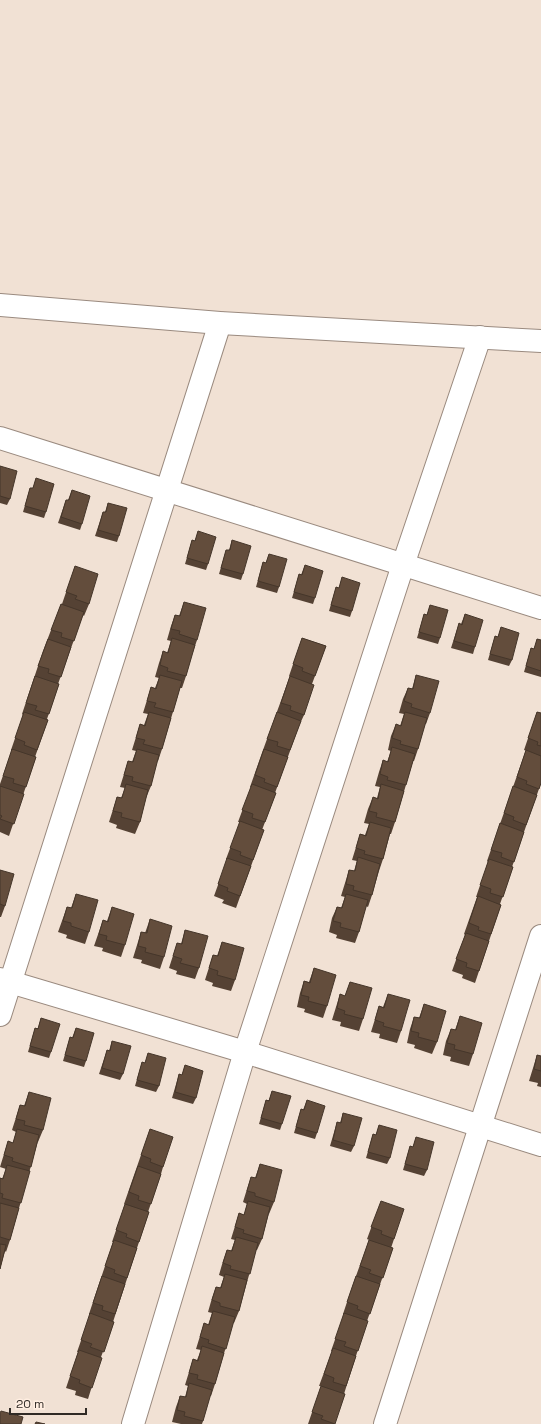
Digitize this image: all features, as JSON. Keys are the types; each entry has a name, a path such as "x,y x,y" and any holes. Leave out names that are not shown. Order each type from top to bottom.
{"street":[{"path":"0,305 220,323 541,341"},
{"path":"0,1014 5,981 168,491 220,323"},
{"path":"133,1424 245,1052 403,565 480,337"},
{"path":"0,438 541,608"},
{"path":"384,1424 541,936"},
{"path":"5,981 245,1052 541,1145"}],"building":[{"path":"0,466 17,471 10,499 0,496"},
{"path":"36,478 54,484 46,512 25,506 30,488 33,488"},
{"path":"72,490 90,496 82,524 61,517 66,500 69,500"},
{"path":"108,503 127,508 119,536 98,530 103,512 106,512"},
{"path":"198,531 216,537 208,564 187,558 192,540 195,541"},
{"path":"232,540 251,546 243,574 221,568 226,550 230,550"},
{"path":"269,554 287,559 279,587 258,581 263,562 266,563"},
{"path":"305,565 323,571 315,598 294,592 299,574 302,575"},
{"path":"75,566 98,574 89,604 75,599 77,596 66,592"},
{"path":"342,577 360,583 352,611 331,605 336,587 339,588"},
{"path":"184,602 206,608 197,640 179,634 180,631 171,629 175,615 180,616"},
{"path":"61,604 84,612 74,641 61,637 62,633 51,630"},
{"path":"430,605 448,610 440,638 419,632 424,614 427,615"},
{"path":"465,614 483,620 475,647 454,641 459,623 462,625"},
{"path":"501,627 519,633 512,660 490,654 495,636 498,637"},
{"path":"172,638 195,645 186,676 167,671 168,668 160,665 163,651 168,653"},
{"path":"302,638 326,646 315,676 302,671 303,668 293,664"},
{"path":"48,639 71,647 61,677 48,673 49,669 38,666"},
{"path":"537,639 541,640 541,671 526,666 531,648 534,649"},
{"path":"160,675 182,681 173,712 154,707 156,703 147,701 151,687 156,689"},
{"path":"416,675 439,681 430,713 411,707 412,704 404,701 408,688 413,689"},
{"path":"35,676 59,684 49,714 35,710 37,706 26,703"},
{"path":"290,676 314,685 304,715 290,710 291,706 281,703"},
{"path":"24,712 48,720 37,750 24,745 25,742 15,738"},
{"path":"149,712 171,718 162,749 143,744 145,740 136,738 140,724 145,726"},
{"path":"277,712 301,721 290,750 277,746 278,742 267,739"},
{"path":"405,712 427,718 418,749 400,744 401,741 392,738 396,724 401,726"},
{"path":"537,712 541,713 541,746 537,745 538,742 528,738"},
{"path":"392,747 415,754 406,785 387,780 388,777 380,774 383,760 388,762"},
{"path":"12,749 36,757 26,787 13,783 14,779 3,776"},
{"path":"137,749 159,755 151,786 132,781 133,777 124,775 128,761 133,762"},
{"path":"264,749 288,757 277,787 264,782 265,779 255,775"},
{"path":"526,750 541,756 541,783 539,789 526,784 527,781 517,777"},
{"path":"126,784 148,790 140,822 121,817 122,813 113,811 117,797 122,798"},
{"path":"252,784 276,793 265,822 252,818 253,814 242,810"},
{"path":"381,784 404,791 395,822 376,817 377,813 369,811 373,797 378,799"},
{"path":"0,786 24,794 14,824 0,819 2,816 0,815"},
{"path":"513,786 537,795 526,825 513,820 514,817 504,813"},
{"path":"240,821 264,830 253,860 240,855 241,852 230,848"},
{"path":"370,822 391,828 383,859 364,854 365,851 356,848 360,834 366,836"},
{"path":"500,823 524,832 514,862 501,857 502,853 491,850"},
{"path":"358,857 380,864 372,895 353,890 354,886 346,884 349,870 355,871"},
{"path":"227,858 251,866 240,896 227,891 228,888 218,884"},
{"path":"489,859 513,867 503,897 490,893 491,889 480,885"},
{"path":"0,870 14,874 5,906 0,904"},
{"path":"76,894 98,900 89,932 71,926 71,923 63,921 67,907 72,908"},
{"path":"346,894 368,900 359,932 340,927 341,923 333,921 337,907 342,908"},
{"path":"478,896 501,905 491,934 478,930 479,927 469,923"},
{"path":"112,907 134,914 125,945 106,940 107,936 99,934 103,920 108,922"},
{"path":"150,919 172,926 164,957 145,952 146,948 138,946 141,932 147,933"},
{"path":"185,930 208,936 199,968 180,963 182,959 173,956 177,943 182,944"},
{"path":"466,933 489,941 479,971 466,967 467,963 456,959"},
{"path":"222,942 244,948 235,980 217,975 218,971 209,968 213,955 218,956"},
{"path":"314,968 336,975 327,1006 308,1001 309,997 301,995 304,981 310,983"},
{"path":"350,982 372,988 363,1019 344,1014 345,1011 337,1008 340,994 345,996"},
{"path":"388,994 410,1000 401,1031 383,1026 384,1023 375,1020 379,1006 384,1008"},
{"path":"424,1004 446,1011 437,1042 418,1037 419,1033 411,1031 414,1017 420,1018"},
{"path":"460,1016 482,1023 473,1054 454,1049 455,1045 447,1043 451,1029 456,1030"},
{"path":"41,1018 60,1024 51,1052 30,1046 35,1028 38,1029"},
{"path":"76,1028 94,1033 86,1061 65,1055 70,1037 73,1038"},
{"path":"112,1041 131,1046 123,1074 102,1068 107,1050 110,1051"},
{"path":"148,1053 166,1058 159,1086 137,1080 142,1062 145,1063"},
{"path":"537,1055 541,1056 541,1071 534,1069"},
{"path":"185,1065 203,1071 196,1098 175,1092 179,1074 182,1075"},
{"path":"272,1091 291,1096 282,1124 261,1118 266,1100 269,1101"},
{"path":"29,1092 51,1098 43,1130 24,1125 25,1121 16,1119 20,1105 25,1106"},
{"path":"307,1100 325,1106 317,1133 296,1127 301,1109 304,1110"},
{"path":"343,1113 362,1118 354,1146 333,1140 337,1122 341,1123"},
{"path":"379,1125 397,1130 390,1158 368,1152 373,1134 376,1135"},
{"path":"17,1129 39,1135 31,1167 12,1161 13,1158 4,1155 8,1141 13,1143"},
{"path":"150,1129 173,1137 163,1167 150,1162 151,1159 141,1155"},
{"path":"416,1137 434,1142 427,1170 405,1164 410,1146 413,1147"},
{"path":"260,1164 282,1170 274,1202 255,1196 255,1193 247,1191 251,1177 256,1178"},
{"path":"7,1165 30,1171 21,1203 2,1198 3,1194 0,1193 0,1178 3,1179"},
{"path":"138,1166 161,1174 151,1204 138,1200 139,1196 129,1192"},
{"path":"248,1201 270,1207 262,1239 243,1233 244,1230 235,1227 239,1213 244,1215"},
{"path":"381,1201 404,1209 394,1239 381,1234 382,1231 371,1227"},
{"path":"0,1203 19,1208 10,1240 0,1237"},
{"path":"125,1204 149,1212 139,1242 126,1237 127,1234 116,1230"},
{"path":"236,1237 258,1243 250,1274 230,1269 231,1266 223,1263 227,1250 232,1251"},
{"path":"114,1240 137,1248 127,1278 114,1273 115,1270 105,1266"},
{"path":"369,1240 393,1248 383,1278 369,1273 371,1270 360,1266"},
{"path":"0,1244 6,1245 0,1269"},
{"path":"225,1274 247,1280 239,1311 220,1306 220,1303 212,1300 216,1287 221,1288"},
{"path":"102,1276 125,1284 115,1314 102,1310 103,1306 93,1303"},
{"path":"356,1276 380,1284 370,1314 357,1309 358,1306 347,1302"},
{"path":"213,1311 235,1317 226,1349 208,1343 209,1340 200,1337 204,1323 209,1325"},
{"path":"90,1313 114,1322 104,1352 90,1347 92,1344 81,1340"},
{"path":"344,1313 368,1321 358,1351 344,1346 346,1342 335,1339"},
{"path":"202,1346 224,1353 215,1384 197,1379 198,1375 189,1373 193,1359 198,1361"},
{"path":"333,1348 356,1356 346,1386 333,1382 334,1378 324,1374"},
{"path":"79,1350 102,1358 92,1388 79,1383 80,1380 70,1376"},
{"path":"189,1383 212,1390 203,1421 184,1416 185,1412 177,1410 180,1396 186,1397"},
{"path":"321,1386 345,1394 335,1424 321,1419 323,1416 312,1412"},
{"path":"1,1411 23,1417 21,1424 0,1424"}]}
